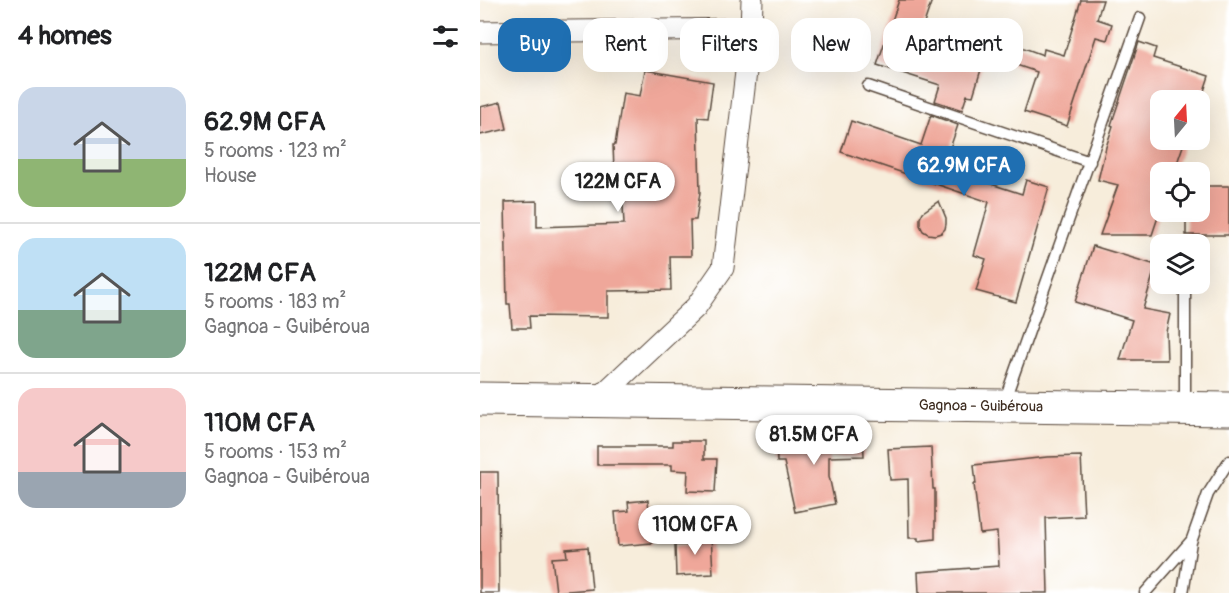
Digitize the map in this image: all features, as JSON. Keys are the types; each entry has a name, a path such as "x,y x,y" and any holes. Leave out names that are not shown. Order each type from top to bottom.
{"main road":[{"name":"Gagnoa - Guibéroua","path":"480,399 1229,409"}],"street":[{"path":"751,18 752,0"},
{"path":"480,32 680,30"},
{"path":"597,400 696,307 723,268 746,72"}],"lane":[{"path":"1003,405 1140,18"},
{"path":"868,86 1089,162"},
{"path":"1185,294 1185,408"},
{"path":"1183,593 1191,542 1208,494 1229,461"},
{"path":"1144,593 1191,542"}],"building":[{"path":"899,0 932,0 926,18 893,18"},
{"path":"1081,0 1103,0 1097,19 1112,24 1107,40 1096,37 1067,126 1024,112 1037,72 1023,67 1023,48 1043,55 1044,49 1064,55"},
{"path":"1139,42 1156,48 1153,58 1209,76 1204,90 1150,90 1150,150 1182,150 1177,162 1150,162 1150,222 1156,222 1150,235 1100,235 1118,185 1098,180 1113,126 1111,125"},
{"path":"883,47 883,67 877,65"},
{"path":"645,72 713,82 708,118 698,117 700,192 696,220 690,220 691,256 670,256 671,290 608,291 608,317 529,316 530,328 512,328 510,304 507,304 505,202 537,201 537,227 624,224 621,169 614,169 613,145 615,145 623,93 640,96"},
{"path":"899,72 980,72 973,96 967,95 962,110 935,101 940,85"},
{"path":"501,102 507,129 480,135 480,107"},
{"path":"931,115 958,125 948,154 993,169 988,183 1022,194 1026,180 1049,187 1016,302 976,291 986,259 974,255 989,202 841,152 851,121 921,145"},
{"path":"1210,186 1229,186 1229,235 1186,234 1186,222 1210,222"},
{"path":"939,201 946,218 945,229 935,235 928,234 920,225 920,218 923,212"},
{"path":"1093,246 1150,263 1150,285 1143,309 1170,314 1166,332 1167,360 1120,360 1132,320 1075,302"},
{"path":"863,434 864,456 829,457 829,476 835,504 795,512 784,462 777,462 776,437"},
{"path":"673,441 704,441 704,459 717,459 715,492 687,491 688,471 672,470 672,465 597,465 597,446 673,446"},
{"path":"931,447 933,489 935,489 935,539 918,541 918,538 909,538 908,479 890,480 888,449"},
{"path":"1081,456 1084,516 1046,518 1048,593 919,593 918,572 999,566 997,532 980,534 974,465 1047,457"},
{"path":"480,472 498,472 499,593 480,593"},
{"path":"648,500 652,543 618,546 615,512 629,511 628,502"},
{"path":"711,534 713,574 676,576 675,545 687,545 687,535"},
{"path":"588,547 592,589 556,592 552,558 567,557 566,549"}]}
